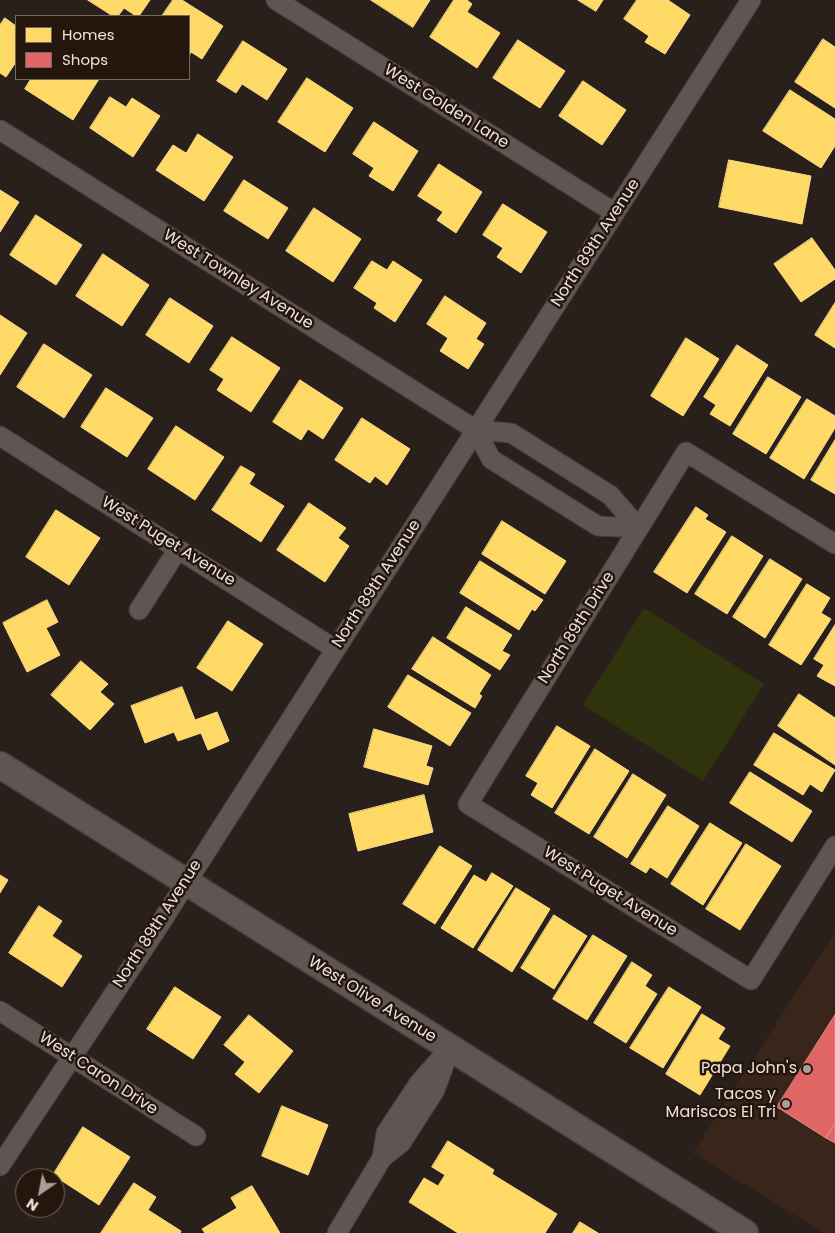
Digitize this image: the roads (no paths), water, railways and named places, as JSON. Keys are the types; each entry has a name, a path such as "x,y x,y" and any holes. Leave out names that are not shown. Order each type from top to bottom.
{"main road":[{"name":"West Olive Avenue","path":"0,766 745,1233"}],"street":[{"name":"West Golden Lane","path":"276,0 615,213"},
{"name":"North 89th Avenue","path":"0,1166 186,883 751,0"},
{"name":"West Townley Avenue","path":"0,130 476,430 511,433 610,495 638,528"},
{"path":"476,430 491,459 598,526 638,528"},
{"name":"West Puget Avenue","path":"0,436 335,648"},
{"name":"North 89th Drive","path":"468,804 686,452 835,544"},
{"path":"539,489 557,462"},
{"path":"139,610 178,549"},
{"name":"West Puget Avenue","path":"468,804 751,980 835,846"},
{"name":"West Caron Drive","path":"0,1011 196,1136"},
{"path":"337,1233 382,1158 401,1143 435,1090 450,1049"}],"place":[{"name":"Papa John's","path":"807,1069"},
{"name":"Tacos y Mariscos El Tri","path":"786,1104"}]}
